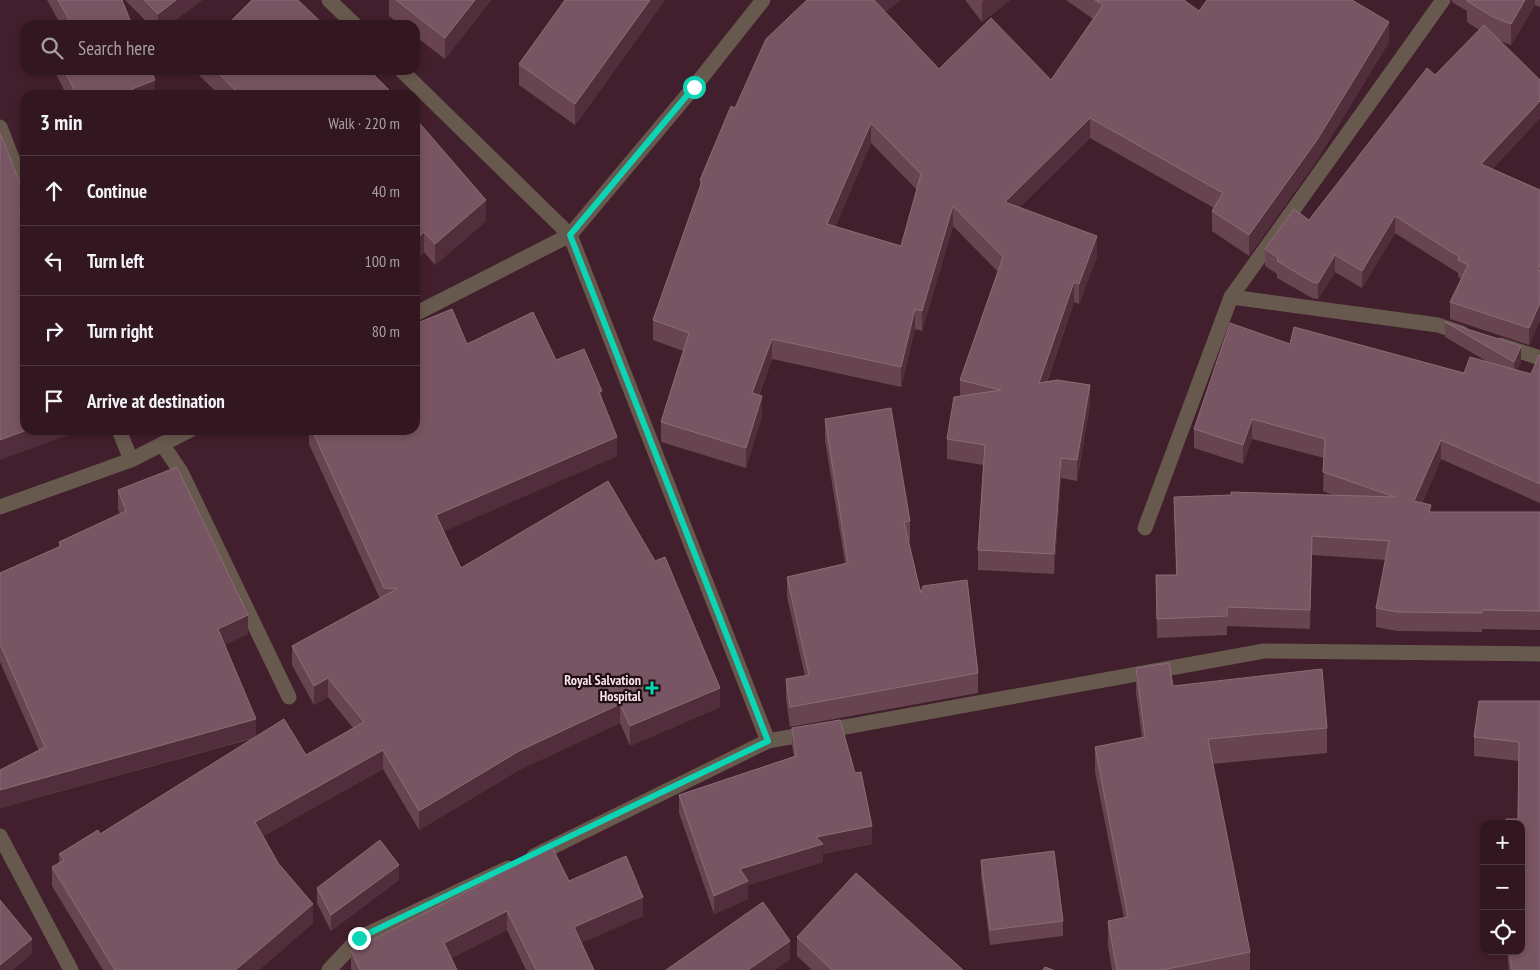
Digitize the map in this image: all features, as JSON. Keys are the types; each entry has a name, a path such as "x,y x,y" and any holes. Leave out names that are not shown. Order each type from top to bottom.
{"street":[{"path":"329,0 350,20"},
{"path":"420,311 570,235 694,87 763,0"},
{"path":"1145,528 1231,297 1443,0"},
{"path":"406,75 570,235 768,741"},
{"path":"0,128 20,178"},
{"path":"1231,297 1438,325 1540,358"},
{"path":"121,435 131,460"},
{"path":"0,507 131,460 180,435"},
{"path":"162,444 181,472 289,697"},
{"path":"329,970 359,938 768,741 1264,651 1540,654"},
{"path":"0,836 71,970"}],"building":[{"path":"58,0 122,0 130,20 69,20"},
{"path":"144,0 176,0 158,14"},
{"path":"252,0 298,0 319,20 232,20"},
{"path":"396,0 475,0 445,38"},
{"path":"565,0 650,0 575,104 519,64"},
{"path":"807,0 874,0 939,69 991,18 1051,80 1103,5 1095,0 1184,0 1199,11 1207,0 1352,0 1389,22 1317,140 1249,235 1212,211 1223,193 1090,118 1005,202 1097,236 1079,284 1074,282 1039,383 1057,380 1090,385 1077,460 1061,458 1054,554 978,550 985,445 947,439 954,397 1001,390 960,380 1003,257 953,206 922,311 915,309 901,367 772,339 752,393 762,396 746,448 661,422 689,333 653,320 702,181 700,180 731,106 735,108 766,39","holes":["871,123 921,174 901,246 827,224"]},
{"path":"1467,0 1525,0 1511,24 1493,17"},
{"path":"1484,25 1540,80 1540,101 1481,164 1540,190 1540,265 1538,270 1540,271 1540,303 1529,328 1450,302 1468,265 1458,260 1459,257 1395,216 1362,271 1335,255 1318,283 1312,282 1277,261 1278,258 1265,249 1294,209 1309,220 1427,68 1435,75"},
{"path":"67,75 153,75 155,80 132,90 72,90 74,89"},
{"path":"220,75 374,75 389,90 235,90"},
{"path":"420,124 486,200 435,244 424,232 420,236"},
{"path":"0,133 20,183 20,433 0,440"},
{"path":"452,309 467,344 533,312 556,360 584,349 602,391 599,392 617,437 436,515 461,568 608,481 655,561 665,557 720,688 630,726 620,704 519,751 419,811 383,750 255,822 278,863 313,904 245,962 235,970 115,970 52,867 64,860 59,854 98,830 100,834 284,719 306,755 364,722 328,678 314,686 292,646 397,589 384,588 314,435 420,435 420,322"},
{"path":"1445,322 1521,346 1514,362"},
{"path":"1230,323 1290,344 1294,327 1464,373 1470,357 1531,374 1539,355 1540,484 1441,440 1414,501 1431,505 1429,512 1540,512 1540,611 1482,610 1482,613 1397,612 1376,608 1389,541 1312,536 1310,610 1227,607 1227,616 1157,619 1156,575 1177,575 1174,497 1231,495 1231,492 1395,497 1323,472 1325,439 1252,419 1243,445 1194,429"},
{"path":"891,408 910,521 904,522 921,593 923,586 967,580 978,673 790,707 786,679 809,675 787,577 848,563 825,419"},
{"path":"177,467 248,615 218,629 256,719 0,790 0,770 45,747 0,644 0,573 61,546 59,542 126,511 118,490"},
{"path":"1169,663 1173,686 1322,669 1327,728 1208,739 1250,952 1162,970 1117,970 1108,921 1128,917 1095,747 1145,737 1136,668"},
{"path":"1479,701 1540,701 1540,970 1512,970 1510,955 1525,955 1525,820 1506,820 1518,819 1519,742 1474,737"},
{"path":"840,720 855,773 861,772 872,826 816,837 823,844 740,869 748,881 714,896 679,795 796,756 792,728"},
{"path":"380,840 399,865 331,915 317,888"},
{"path":"551,845 569,881 626,856 643,897 574,927 594,970 536,970 507,911 444,943 457,970 360,970 351,951 491,879 490,876"},
{"path":"1054,851 1063,921 990,930 981,860"},
{"path":"856,873 963,970 832,970 797,937"},
{"path":"0,900 32,939 0,965"},
{"path":"763,902 790,941 748,970 666,970"}],"place":[{"name":"Royal Salvation Hospital","path":"652,688"}],"route":[{"path":"359,938 768,741 570,235 694,87"}]}
